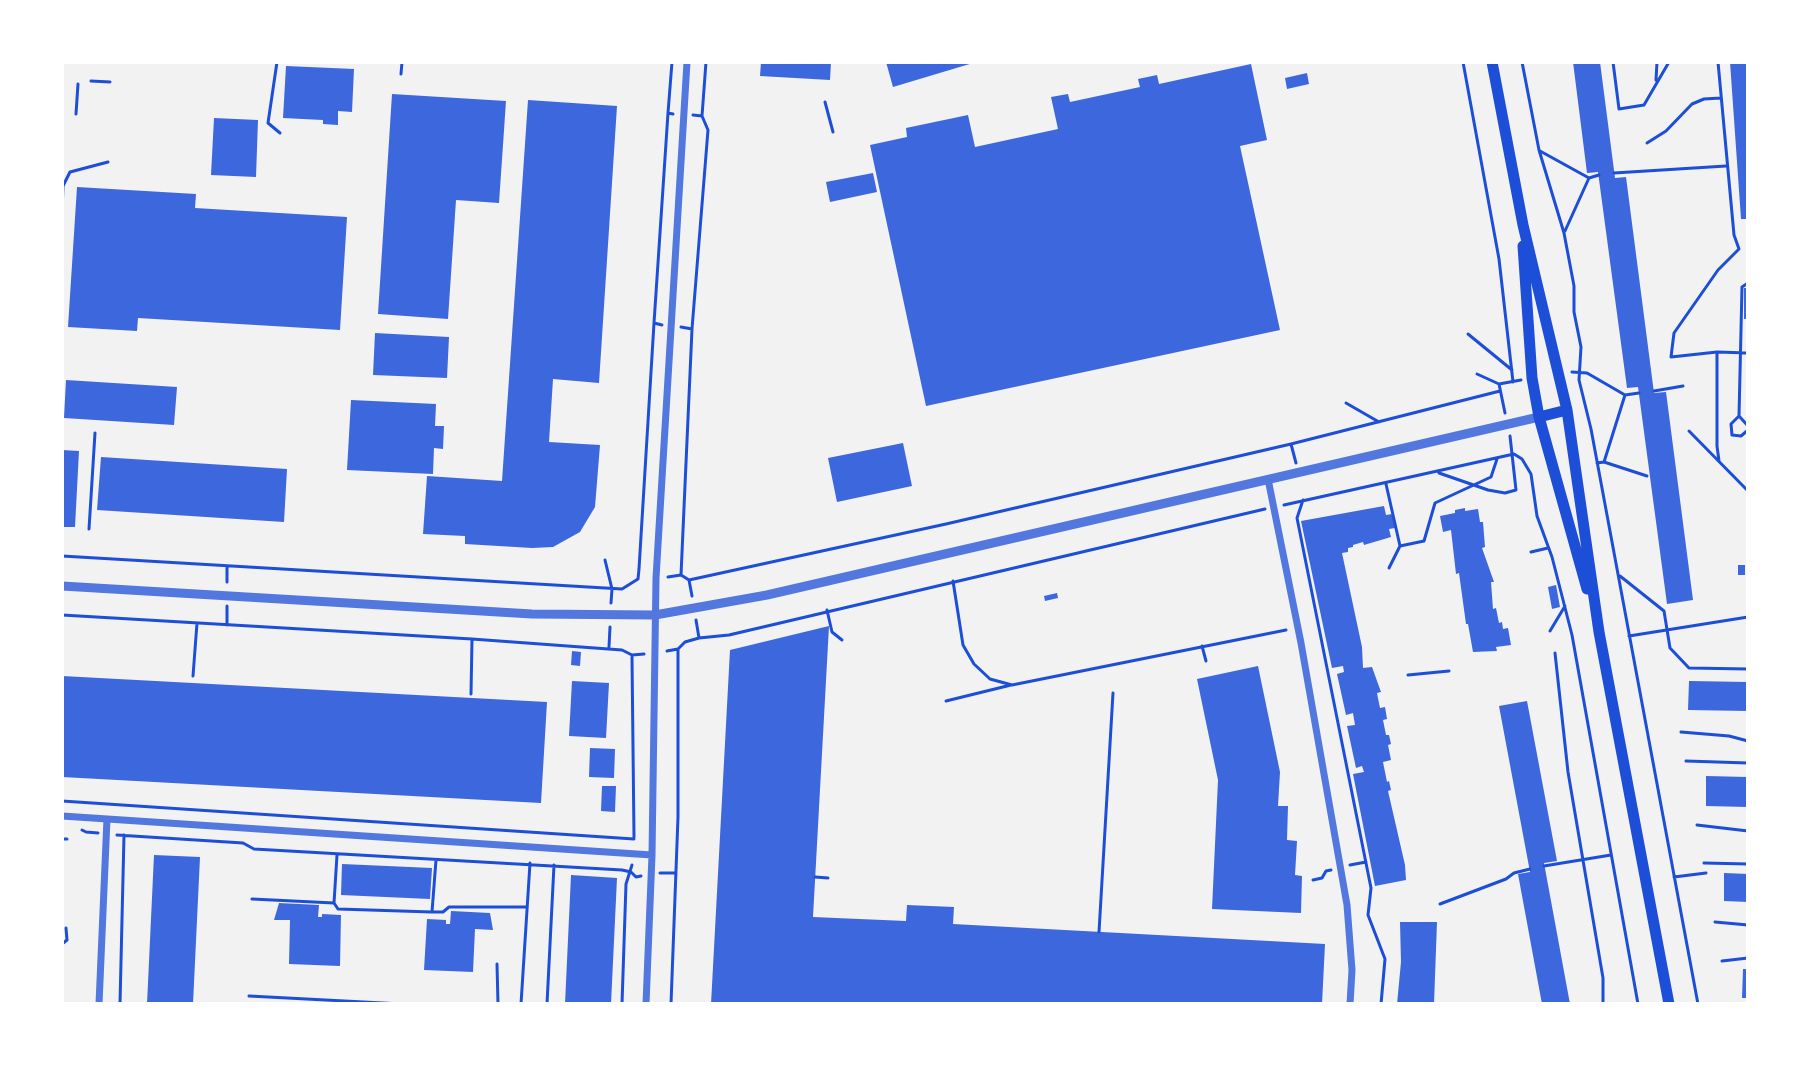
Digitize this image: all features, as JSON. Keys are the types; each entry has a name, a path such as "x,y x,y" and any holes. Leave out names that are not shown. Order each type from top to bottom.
{"main road":[{"path":"1492,62 1523,225 1567,410 1599,632 1669,1004"},
{"path":"1523,225 1532,378 1539,417 1599,632"},
{"path":"1539,417 1567,410"}],"street":[{"path":"646,1004 652,855 655,615 687,62"},
{"path":"62,586 532,614 655,615 767,595 1539,417"},
{"path":"1268,479 1347,905 1352,970 1350,1004"},
{"path":"62,816 652,855"},
{"path":"99,1004 107,819"}],"path":[{"path":"277,62 268,123 280,133"},
{"path":"401,74 402,62"},
{"path":"668,113 672,62"},
{"path":"702,116 706,62"},
{"path":"1463,62 1499,259 1513,382 1499,384 1477,374"},
{"path":"1522,62 1539,150 1564,233 1574,286 1574,312 1581,347 1579,371 1698,1004"},
{"path":"1613,62 1619,109 1644,105 1669,62"},
{"path":"1656,84 1657,62"},
{"path":"1718,62 1734,235 1739,249 1718,270 1674,333 1671,357 1717,352 1748,353"},
{"path":"91,81 110,82"},
{"path":"76,114 78,84"},
{"path":"1647,143 1666,131 1692,104 1704,99 1721,98"},
{"path":"825,102 833,132"},
{"path":"1539,150 1589,178 1599,175"},
{"path":"62,212 63,186 70,172 108,162"},
{"path":"1614,173 1727,166"},
{"path":"1564,233 1589,178"},
{"path":"1739,416 1731,424 1732,435 1741,436 1748,428 1739,416 1739,388 1742,287 1748,283"},
{"path":"1468,334 1512,370"},
{"path":"1717,352 1719,461"},
{"path":"1579,371 1625,395 1639,393"},
{"path":"686,422 681,575 689,580 1291,444 1500,391 1499,384"},
{"path":"1654,391 1683,386"},
{"path":"1739,388 1748,388"},
{"path":"1604,462 1625,395"},
{"path":"1346,403 1379,422"},
{"path":"62,556 622,589 638,579 648,420"},
{"path":"1689,431 1748,488"},
{"path":"89,529 95,433"},
{"path":"1291,444 1298,472"},
{"path":"1435,472 1505,493 1516,490 1512,468 1514,454"},
{"path":"1274,507 1514,454 1522,459 1531,474 1537,516 1565,606 1638,1004"},
{"path":"1400,546 1424,541 1435,503 1491,477 1498,458"},
{"path":"1597,463 1604,462 1647,476"},
{"path":"1386,482 1400,546 1389,568"},
{"path":"1303,500 1297,518 1371,888 1368,915 1385,959 1381,1004"},
{"path":"62,615 472,639 622,650 632,655 678,649 685,642 699,638 729,635 1258,511"},
{"path":"1531,552 1548,548"},
{"path":"1619,575 1664,611 1670,648 1689,668 1748,669"},
{"path":"953,581 963,645 974,664 990,679 1012,685"},
{"path":"1550,631 1565,606"},
{"path":"827,610 832,632 842,640"},
{"path":"1628,636 1748,617"},
{"path":"193,676 197,623"},
{"path":"946,701 1298,628"},
{"path":"471,694 472,639"},
{"path":"1202,646 1206,661"},
{"path":"671,1004 676,873 678,649"},
{"path":"1555,653 1568,772 1603,978 1603,1004"},
{"path":"62,801 634,839 635,673 632,655"},
{"path":"1408,675 1449,671"},
{"path":"1099,932 1113,693"},
{"path":"1681,732 1729,736 1748,741"},
{"path":"1686,761 1748,763"},
{"path":"1697,825 1748,831"},
{"path":"80,828 86,832 106,834 243,843 254,849 530,863 631,872 636,877 676,873"},
{"path":"120,1004 124,835"},
{"path":"337,854 334,903 338,909 443,912 449,907 527,907"},
{"path":"1544,866 1611,855"},
{"path":"432,912 436,858"},
{"path":"521,1004 530,863"},
{"path":"1704,863 1748,864"},
{"path":"547,1004 554,865"},
{"path":"1440,904 1530,869"},
{"path":"622,1004 626,884 631,872"},
{"path":"1674,877 1706,873"},
{"path":"815,877 828,878"},
{"path":"252,899 334,903"},
{"path":"1715,922 1748,925"},
{"path":"62,944 67,940 66,928"},
{"path":"1722,961 1748,958"},
{"path":"497,964 498,1004"},
{"path":"249,996 402,1004"}],"building":[{"path":"761,62 831,62 830,80 760,76"},
{"path":"886,62 973,62 973,63 893,87"},
{"path":"1573,62 1600,62 1615,178 1626,177 1654,393 1666,392 1693,600 1667,604 1638,387 1627,388 1598,172 1587,173"},
{"path":"1730,62 1748,62 1748,219 1741,219"},
{"path":"1251,64 1267,140 1240,146 1280,330 926,406 870,145 907,137 906,128 968,115 975,147 1058,129 1051,97 1068,94 1070,102 1140,87 1138,79 1157,75 1159,84"},
{"path":"286,66 354,69 352,112 338,111 338,125 323,124 323,120 283,118"},
{"path":"1307,73 1309,84 1287,89 1285,78"},
{"path":"392,94 506,101 499,203 456,200 448,319 378,314"},
{"path":"528,100 617,106 599,383 553,379 549,442 600,445 595,507 580,532 553,547 465,544 465,536 423,534 427,476 502,481"},
{"path":"214,118 258,120 256,177 211,175"},
{"path":"873,173 877,192 830,202 826,182"},
{"path":"77,187 196,194 195,208 347,217 340,330 138,318 137,331 68,327"},
{"path":"1744,288 1748,288 1748,319 1744,319"},
{"path":"375,333 449,337 447,378 373,375"},
{"path":"66,380 177,387 174,425 64,418"},
{"path":"351,400 436,404 435,426 444,426 443,449 434,448 433,474 347,470"},
{"path":"903,443 912,486 837,502 828,458"},
{"path":"62,450 79,451 75,527 62,527"},
{"path":"101,457 287,469 284,522 97,510"},
{"path":"1384,506 1386,515 1392,514 1395,528 1389,529 1391,537 1353,545 1348,552 1342,553 1362,647 1363,668 1372,667 1381,692 1377,693 1380,708 1385,707 1387,719 1383,720 1391,744 1388,745 1391,760 1383,762 1405,865 1406,880 1375,886 1353,774 1364,772 1362,766 1356,768 1347,726 1355,725 1353,713 1346,715 1337,674 1344,672 1343,666 1332,668 1301,521"},
{"path":"1465,508 1465,511 1478,509 1480,522 1483,522 1485,547 1482,548 1494,582 1491,582 1493,609 1496,608 1503,629 1508,628 1511,645 1496,647 1497,651 1473,652 1459,573 1456,574 1451,530 1443,532 1440,516"},
{"path":"1738,565 1745,565 1745,575 1738,575"},
{"path":"1556,585 1560,607 1552,609 1548,587"},
{"path":"1057,593 1058,598 1045,601 1044,596"},
{"path":"829,626 813,917 906,921 907,905 954,907 953,924 1325,944 1322,1004 711,1004 730,650"},
{"path":"572,651 581,652 580,666 571,665"},
{"path":"1258,666 1280,772 1278,806 1288,806 1287,840 1297,841 1295,875 1302,876 1301,913 1212,909 1218,780 1197,679"},
{"path":"62,676 547,702 541,803 62,777"},
{"path":"572,681 609,683 606,738 569,736"},
{"path":"1689,681 1748,682 1748,711 1688,710"},
{"path":"1527,701 1557,861 1544,863 1570,1004 1542,1004 1518,874 1530,872 1499,706"},
{"path":"590,748 615,749 614,778 589,777"},
{"path":"1706,776 1748,777 1748,807 1706,806"},
{"path":"602,786 616,786 615,812 601,811"},
{"path":"154,855 200,857 193,1004 147,1004"},
{"path":"342,864 432,868 430,899 341,895"},
{"path":"1724,873 1748,874 1748,902 1724,901"},
{"path":"571,875 617,878 611,1004 565,1004"},
{"path":"279,903 319,905 318,917 322,914 341,915 340,966 289,964 290,920 274,920"},
{"path":"451,911 490,913 493,930 475,929 473,972 424,970 427,919 446,920 446,924 450,924"},
{"path":"1400,922 1437,922 1434,1004 1397,1004 1401,962"},
{"path":"1743,969 1748,969 1748,998 1742,998"}]}
